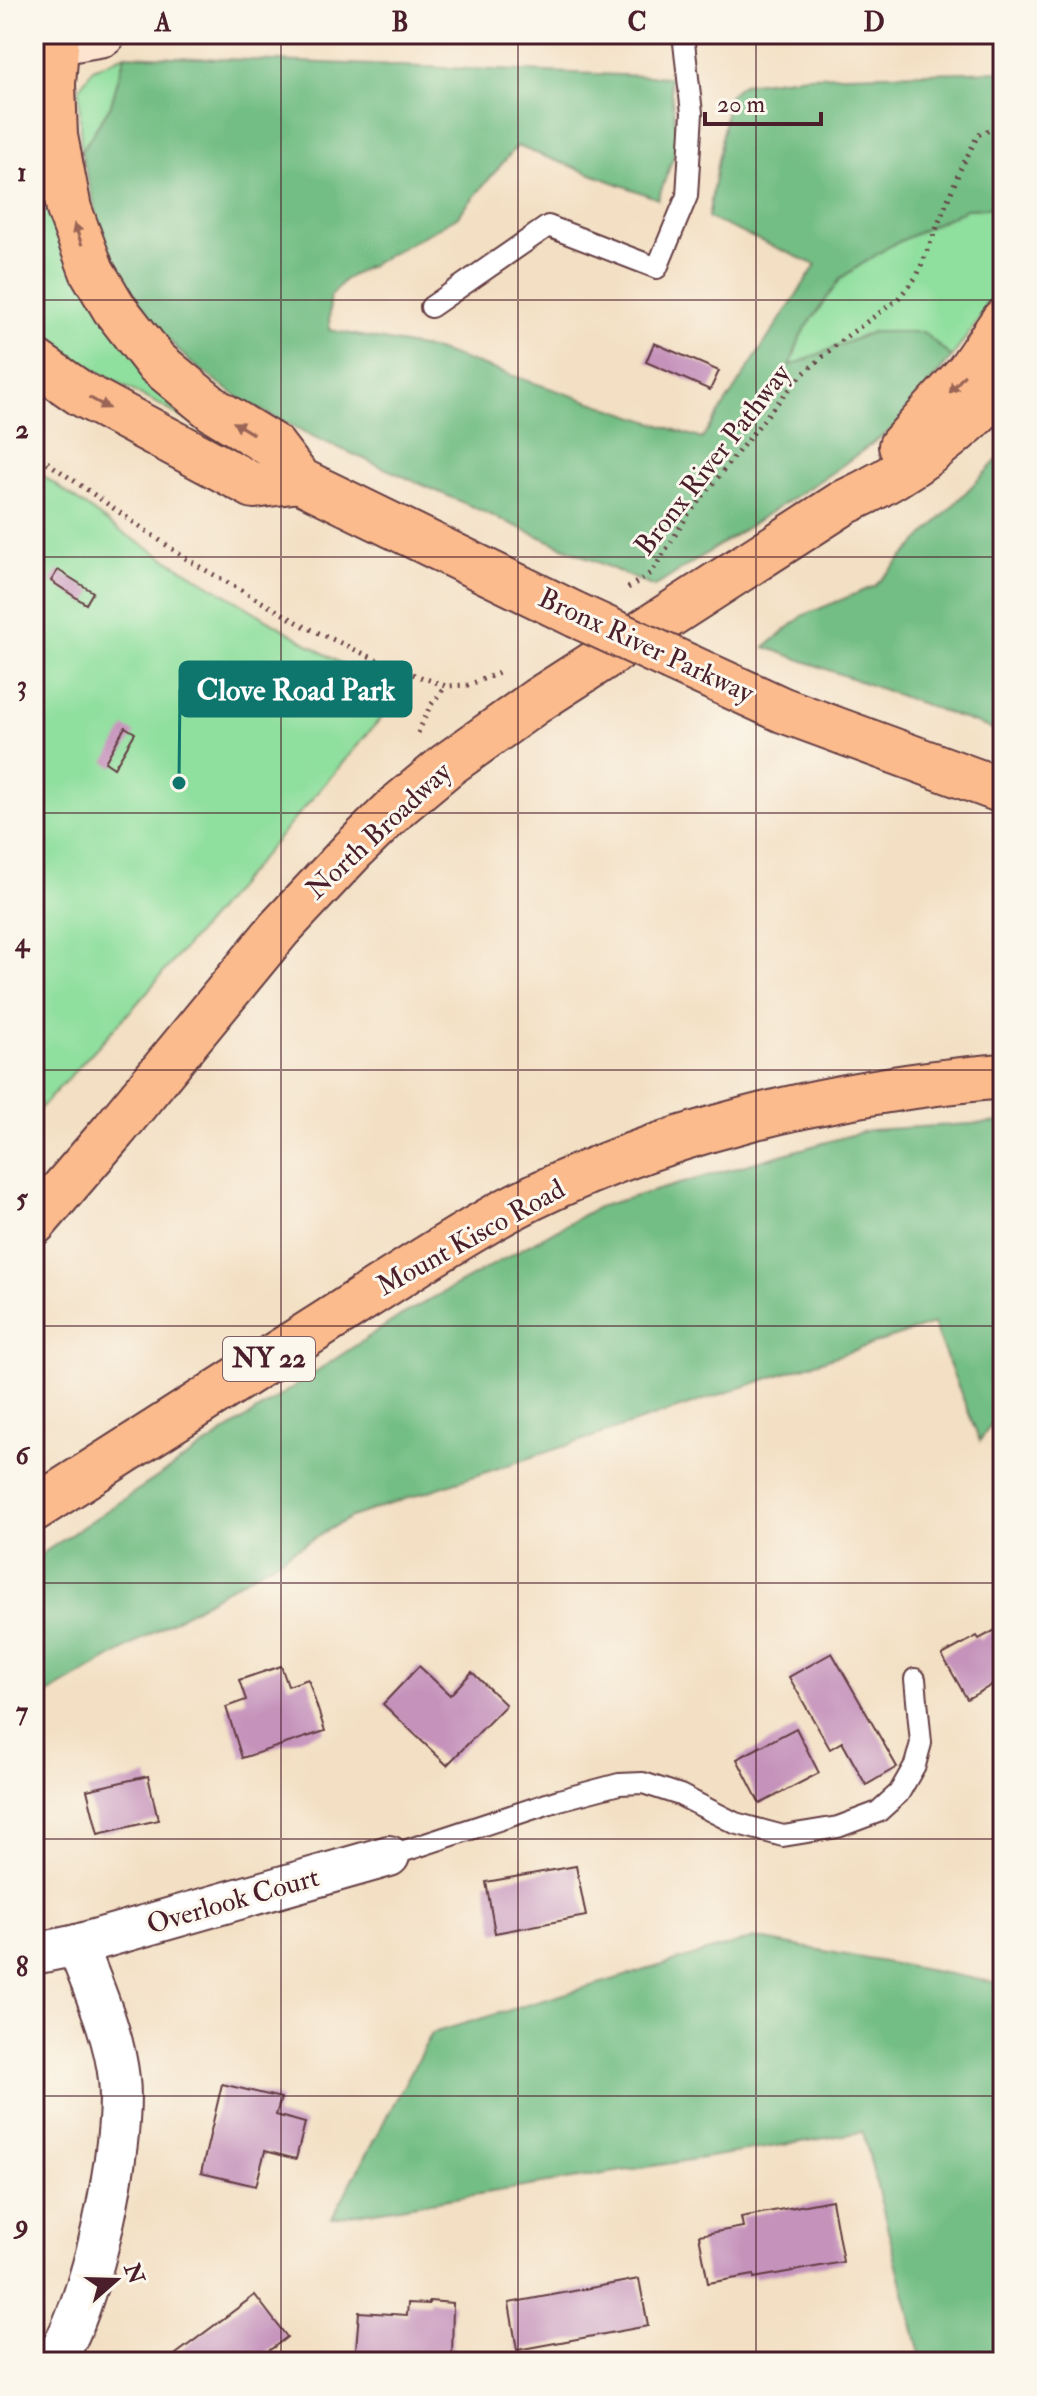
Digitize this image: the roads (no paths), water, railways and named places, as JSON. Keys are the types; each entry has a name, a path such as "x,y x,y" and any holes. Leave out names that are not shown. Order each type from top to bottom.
{"main road":[{"name":"Bronx River Parkway","path":"49,41 55,136 69,209 92,271 114,308 156,362 214,410 273,446 299,480 576,615 783,710 1003,791"},
{"name":"North Broadway","path":"843,503 939,406 968,372 1003,321"},
{"path":"34,361 80,393 254,486 299,480"},
{"name":"North Broadway","path":"34,1223 279,929 399,805 447,765 538,700 843,503 883,485 971,418 1003,386"},
{"name":"Mount Kisco Road","path":"34,1509 423,1261 506,1212 592,1172 682,1139 815,1103 949,1080 1003,1076"}],"street":[{"path":"49,41 103,34"},
{"name":"Overlook Court","path":"34,1954 77,1945 389,1856"},
{"path":"53,2362 66,2344 100,2237 119,2120 119,2079 106,2025 77,1945"}],"lane":[{"path":"431,307 548,226 657,268 687,196 692,113 683,34"},
{"path":"389,1856 559,1800 619,1784 643,1783 680,1795 735,1823 783,1836 838,1827 878,1812 899,1793 915,1765 921,1743 915,1679"}],"place":[{"name":"Clove Road Park","path":"179,783"}]}
